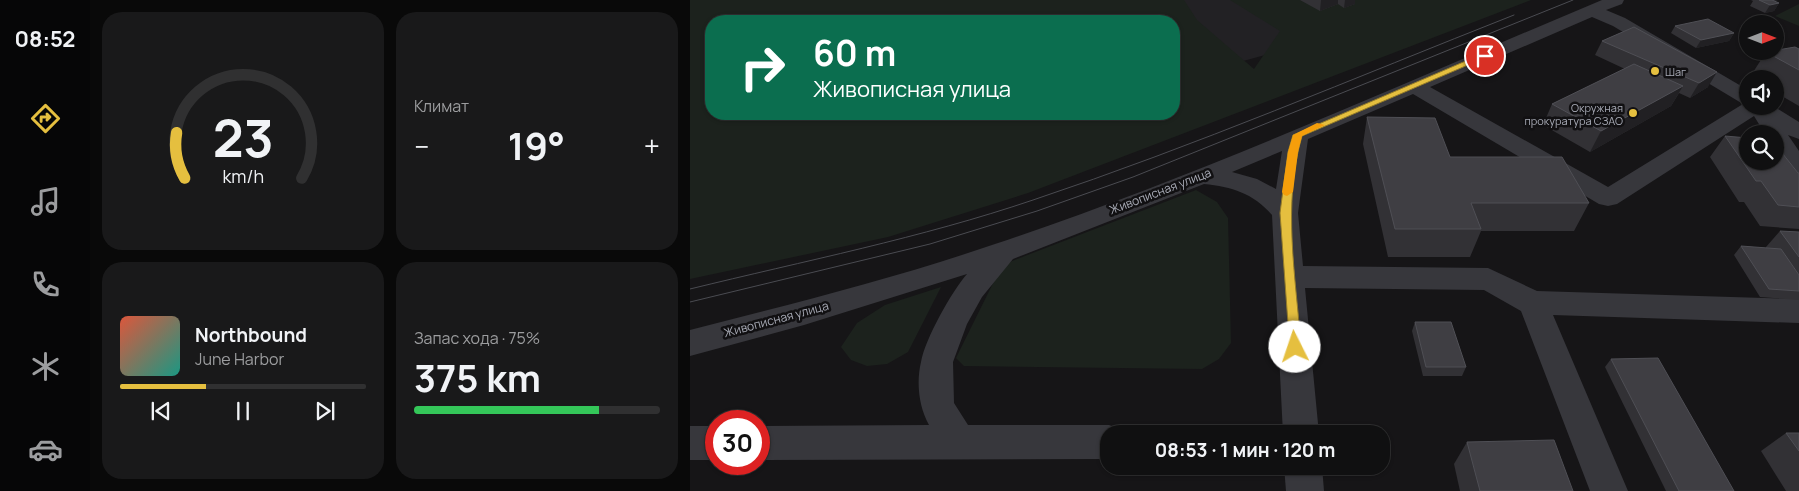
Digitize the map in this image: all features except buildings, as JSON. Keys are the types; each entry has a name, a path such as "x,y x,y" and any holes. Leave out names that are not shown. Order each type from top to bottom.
{"street":[{"name":"Живописная улица","path":"690,343 804,313 1004,252 1202,176 1616,0"},
{"path":"1591,10 1619,22 1739,94"},
{"path":"1414,86 1608,198 1742,115"},
{"path":"1763,115 1799,169"},
{"path":"1772,115 1799,132"},
{"path":"1298,135 1293,152 1285,213 1300,425"},
{"path":"1202,176 1252,185 1271,197 1285,213"},
{"path":"957,441 937,406 937,362 952,324 970,290 984,272 1004,252"},
{"path":"1290,278 1488,279 1533,303 1799,311"},
{"path":"1533,303 1609,491"},
{"path":"770,443 1100,442"},
{"path":"690,443 705,443"},
{"path":"1304,475 1305,491"}],"shaded area":[{"path":"690,0 1184,0 1197,20 1254,69 1280,31 1230,0 1531,0 1028,193 888,237 690,279"},
{"path":"910,0 1428,0 1265,55 1180,78 1180,15 904,15"},
{"path":"1799,4 1799,26 1784,20 1784,15 1777,15"},
{"path":"1196,190 1217,202 1228,218 1231,343 1219,359 1202,369 964,366 956,358 1000,269 1012,261"},
{"path":"941,287 908,352 887,364 867,366 851,360 841,347 857,323 885,305"}],"tram line":[{"path":"690,302 930,244 1037,211 1133,177 1573,0"},
{"path":"690,289 862,248 991,214 1154,157 1514,15"}],"slow traffic":[{"path":"1287,192 1293,152 1298,135 1321,125"}],"place":[{"name":"Шаг","path":"1655,71"},
{"name":"Окружная прокуратура СЗАО","path":"1633,113"}],"route":[{"path":"1295,347 1285,213 1293,152 1298,135 1485,56"}]}
